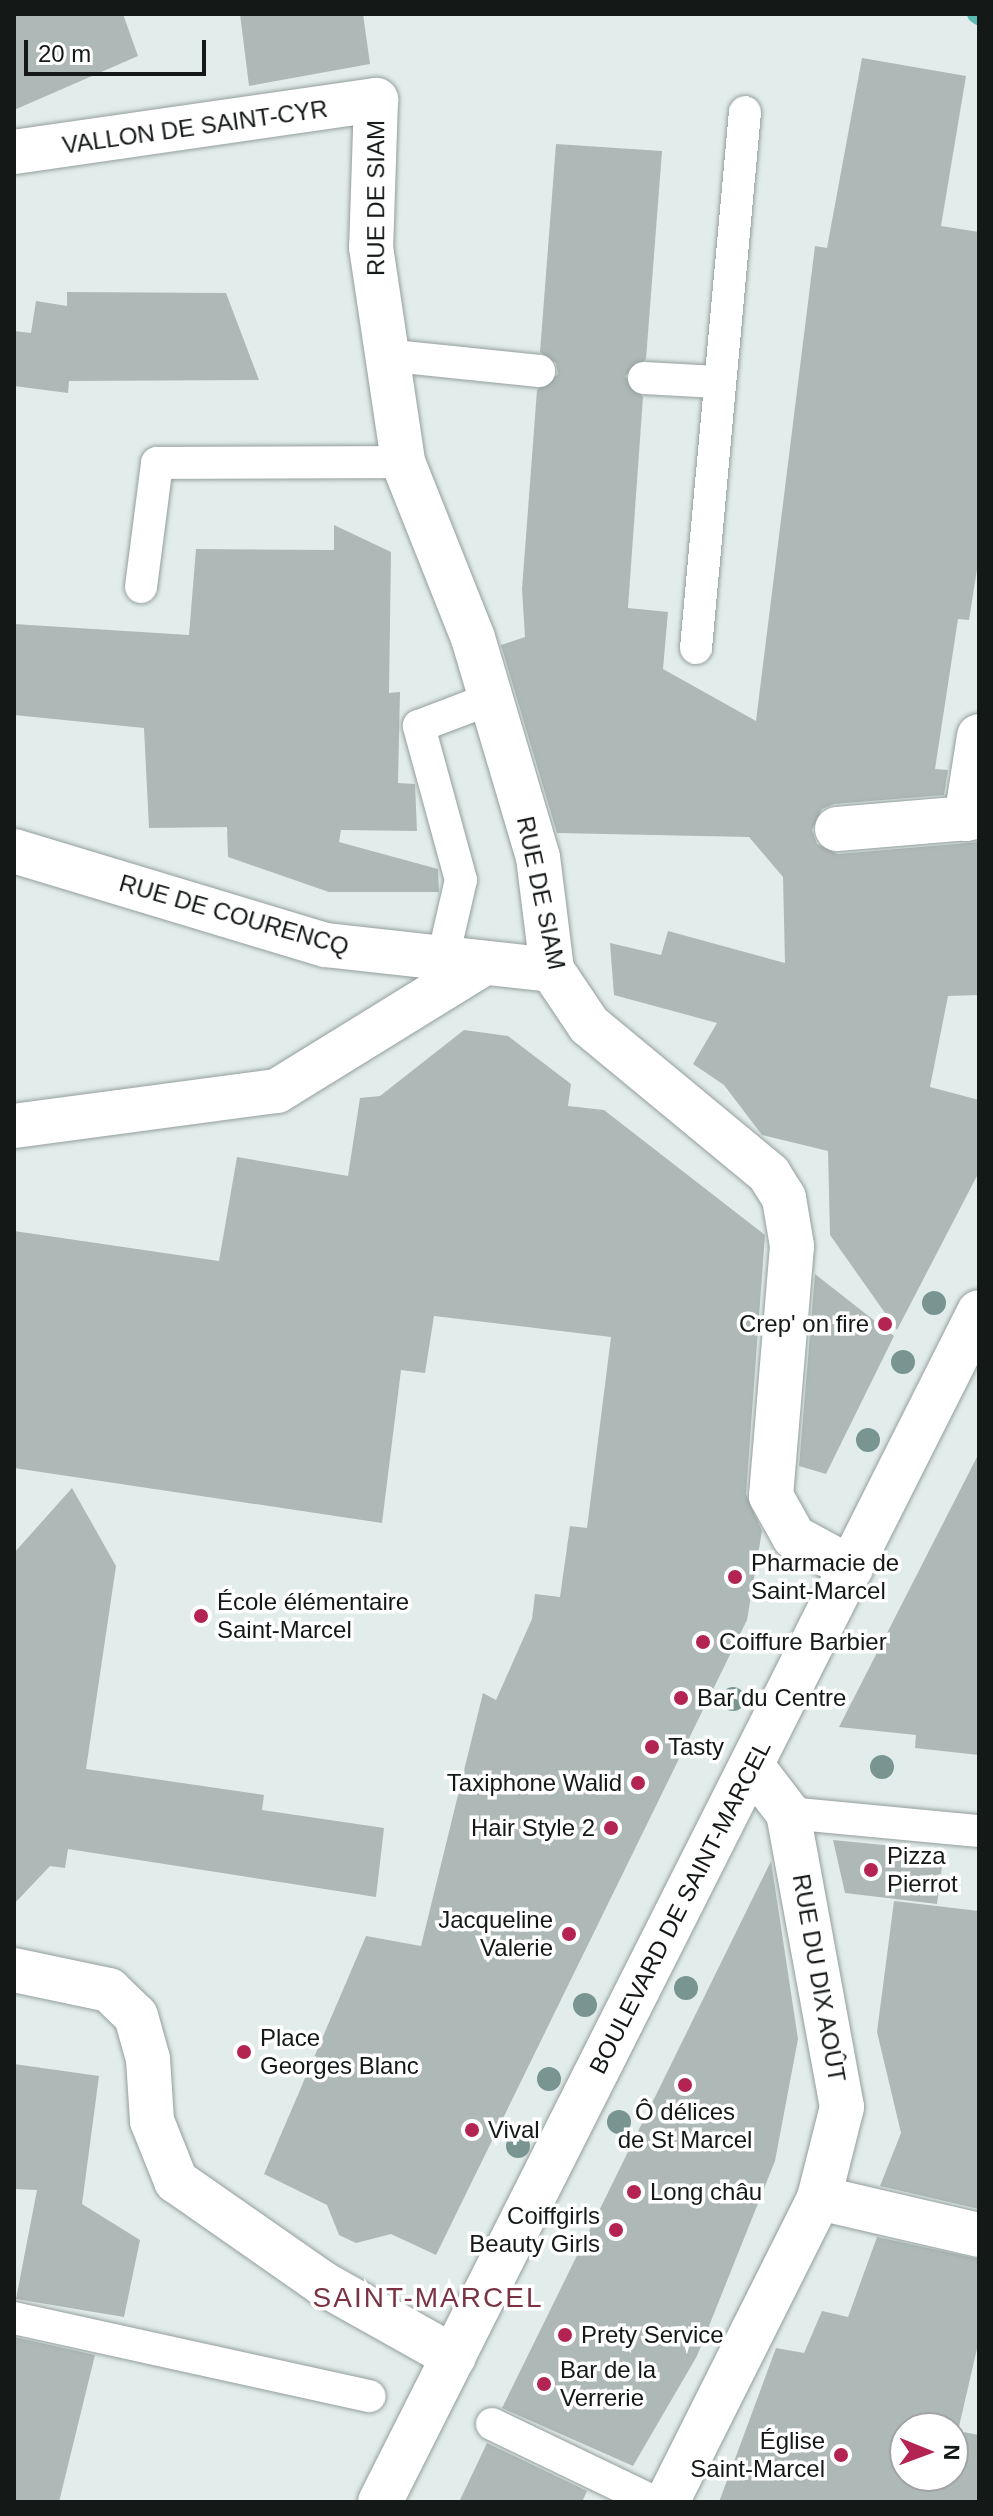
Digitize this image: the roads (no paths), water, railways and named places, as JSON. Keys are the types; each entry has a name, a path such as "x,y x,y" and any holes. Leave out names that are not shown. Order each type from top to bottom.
{"street":[{"name":"VALLON DE SAINT-CYR","path":"14,152 376,100"},
{"name":"RUE DE SIAM","path":"376,100 371,247 384,355 403,462 490,699 538,857 552,970 589,1025 769,1174 784,1198 792,1246 771,1496 794,1537 851,1568"},
{"path":"837,829 973,818 979,736"},
{"name":"RUE DE COURENCQ","path":"14,851 326,945 460,964 552,970"},
{"path":"14,1126 277,1091 460,964"},
{"name":"BOULEVARD DE SAINT-MARCEL","path":"380,2502 979,1312"},
{"name":"RUE DU DIX AOÛT","path":"667,2502 819,2198 842,2107 788,1813 752,1766"},
{"path":"14,1970 109,1990 136,2016 148,2059 152,2121 176,2181 322,2283 454,2357"},
{"path":"819,2198 979,2235"}],"lane":[{"path":"696,648 717,382 745,112"},
{"path":"384,355 539,371"},
{"path":"644,378 717,382"},
{"path":"141,587 157,463 403,462"},
{"path":"460,964 461,880 419,726 490,699"},
{"path":"788,1813 979,1831"},
{"path":"14,2318 370,2396"},
{"path":"492,2424 654,2502"}],"place":[{"name":"Crep' on fire","path":"885,1324"},
{"name":"Pharmacie de Saint-Marcel","path":"735,1577"},
{"name":"École élémentaire Saint-Marcel","path":"201,1616"},
{"name":"Coiffure Barbier","path":"703,1642"},
{"name":"Bar du Centre","path":"681,1698"},
{"name":"Tasty","path":"652,1747"},
{"name":"Taxiphone Walid","path":"638,1783"},
{"name":"Hair Style 2","path":"611,1828"},
{"name":"Pizza Pierrot","path":"871,1870"},
{"name":"Jacqueline Valerie","path":"569,1934"},
{"name":"Place Georges Blanc","path":"244,2052"},
{"name":"Ô délices de St Marcel","path":"685,2085"},
{"name":"Vival","path":"472,2130"},
{"name":"Long châu","path":"634,2192"},
{"name":"Coiffgirls Beauty Girls","path":"616,2230"},
{"name":"Prety Service","path":"565,2335"},
{"name":"Bar de la Verrerie","path":"544,2384"},
{"name":"Église Saint-Marcel","path":"841,2455"}],"district":[{"name":"SAINT-MARCEL","path":"428,2298"}]}
